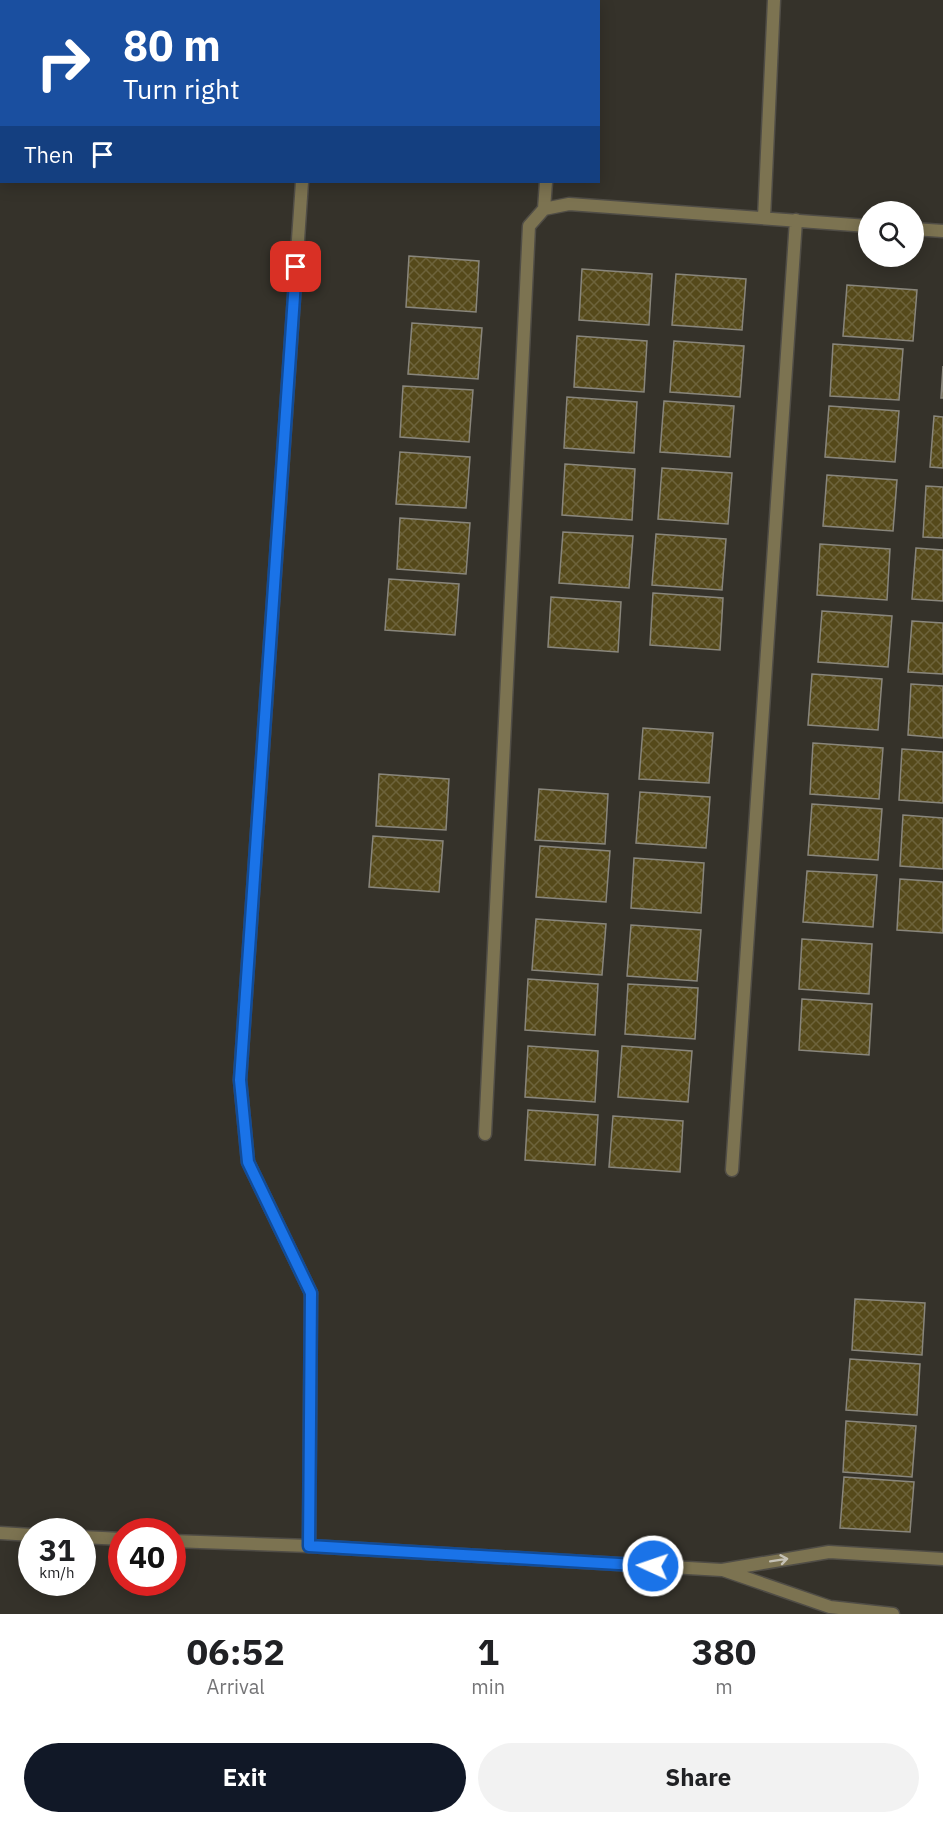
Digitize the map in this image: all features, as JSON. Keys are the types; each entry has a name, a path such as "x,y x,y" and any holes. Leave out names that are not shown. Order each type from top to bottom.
{"street":[{"path":"764,218 774,0"},
{"path":"302,183 240,1080 248,1162 311,1293 309,1546"},
{"path":"485,1134 529,226 544,209 546,183"},
{"path":"544,209 569,204 858,225"},
{"path":"732,1170 796,220"},
{"path":"924,230 943,231"},
{"path":"0,1533 18,1534"},
{"path":"186,1542 309,1546 722,1570 829,1552 943,1559"},
{"path":"722,1570 830,1607 893,1614"}],"building":[{"path":"409,256 479,261 476,312 406,307"},
{"path":"582,269 652,274 649,325 579,320"},
{"path":"676,274 746,279 742,330 672,325"},
{"path":"847,285 917,290 913,341 843,336"},
{"path":"412,323 482,328 478,379 408,374"},
{"path":"577,336 647,341 644,392 574,387"},
{"path":"674,341 744,346 740,397 670,392"},
{"path":"833,344 903,349 899,400 830,396"},
{"path":"943,366 943,398 941,398"},
{"path":"403,386 473,390 469,442 400,437"},
{"path":"567,397 637,402 634,453 564,448"},
{"path":"664,401 734,406 730,457 660,452"},
{"path":"829,406 899,411 895,462 825,457"},
{"path":"934,416 943,417 943,468 930,467"},
{"path":"400,452 470,457 466,508 396,504"},
{"path":"565,464 635,469 632,520 562,515"},
{"path":"662,468 732,473 728,524 658,519"},
{"path":"827,475 897,480 893,531 823,526"},
{"path":"926,486 943,487 943,538 923,537"},
{"path":"400,518 470,523 466,574 397,569"},
{"path":"563,532 633,536 629,588 559,583"},
{"path":"656,534 726,539 722,590 652,585"},
{"path":"820,544 890,549 887,600 817,595"},
{"path":"916,548 943,550 943,601 912,599"},
{"path":"389,579 459,584 455,635 385,630"},
{"path":"653,593 723,598 720,650 650,645"},
{"path":"551,597 621,602 618,652 548,647"},
{"path":"822,611 892,616 888,667 818,662"},
{"path":"912,621 943,623 943,674 908,672"},
{"path":"812,674 882,679 878,730 808,725"},
{"path":"911,684 943,686 943,738 908,735"},
{"path":"643,728 713,733 709,783 639,779"},
{"path":"813,743 883,748 879,799 810,794"},
{"path":"902,749 943,752 943,803 899,800"},
{"path":"379,774 449,779 446,830 376,826"},
{"path":"539,789 608,794 605,844 535,840"},
{"path":"640,792 710,797 706,848 636,843"},
{"path":"812,804 882,809 878,860 808,855"},
{"path":"903,815 943,818 943,869 900,866"},
{"path":"373,836 443,841 439,892 369,887"},
{"path":"540,846 610,851 606,902 536,897"},
{"path":"634,858 704,863 701,913 631,908"},
{"path":"807,871 877,875 873,927 803,922"},
{"path":"900,879 943,882 943,933 897,930"},
{"path":"536,919 606,924 602,975 532,970"},
{"path":"631,925 701,930 697,981 627,976"},
{"path":"802,939 872,944 869,994 799,989"},
{"path":"528,979 598,984 595,1035 525,1030"},
{"path":"628,984 698,988 695,1039 625,1034"},
{"path":"802,999 872,1004 869,1055 799,1050"},
{"path":"528,1046 598,1051 595,1102 525,1097"},
{"path":"622,1046 692,1051 688,1102 618,1097"},
{"path":"528,1110 598,1115 595,1165 525,1160"},
{"path":"613,1116 683,1121 680,1172 609,1167"},
{"path":"855,1299 925,1303 922,1355 852,1350"},
{"path":"850,1359 920,1364 917,1415 846,1410"},
{"path":"846,1421 916,1426 912,1477 843,1472"},
{"path":"844,1477 914,1482 910,1532 840,1528"}],"route":[{"path":"296,267 240,1080 248,1162 311,1293 309,1546 653,1566"}]}
